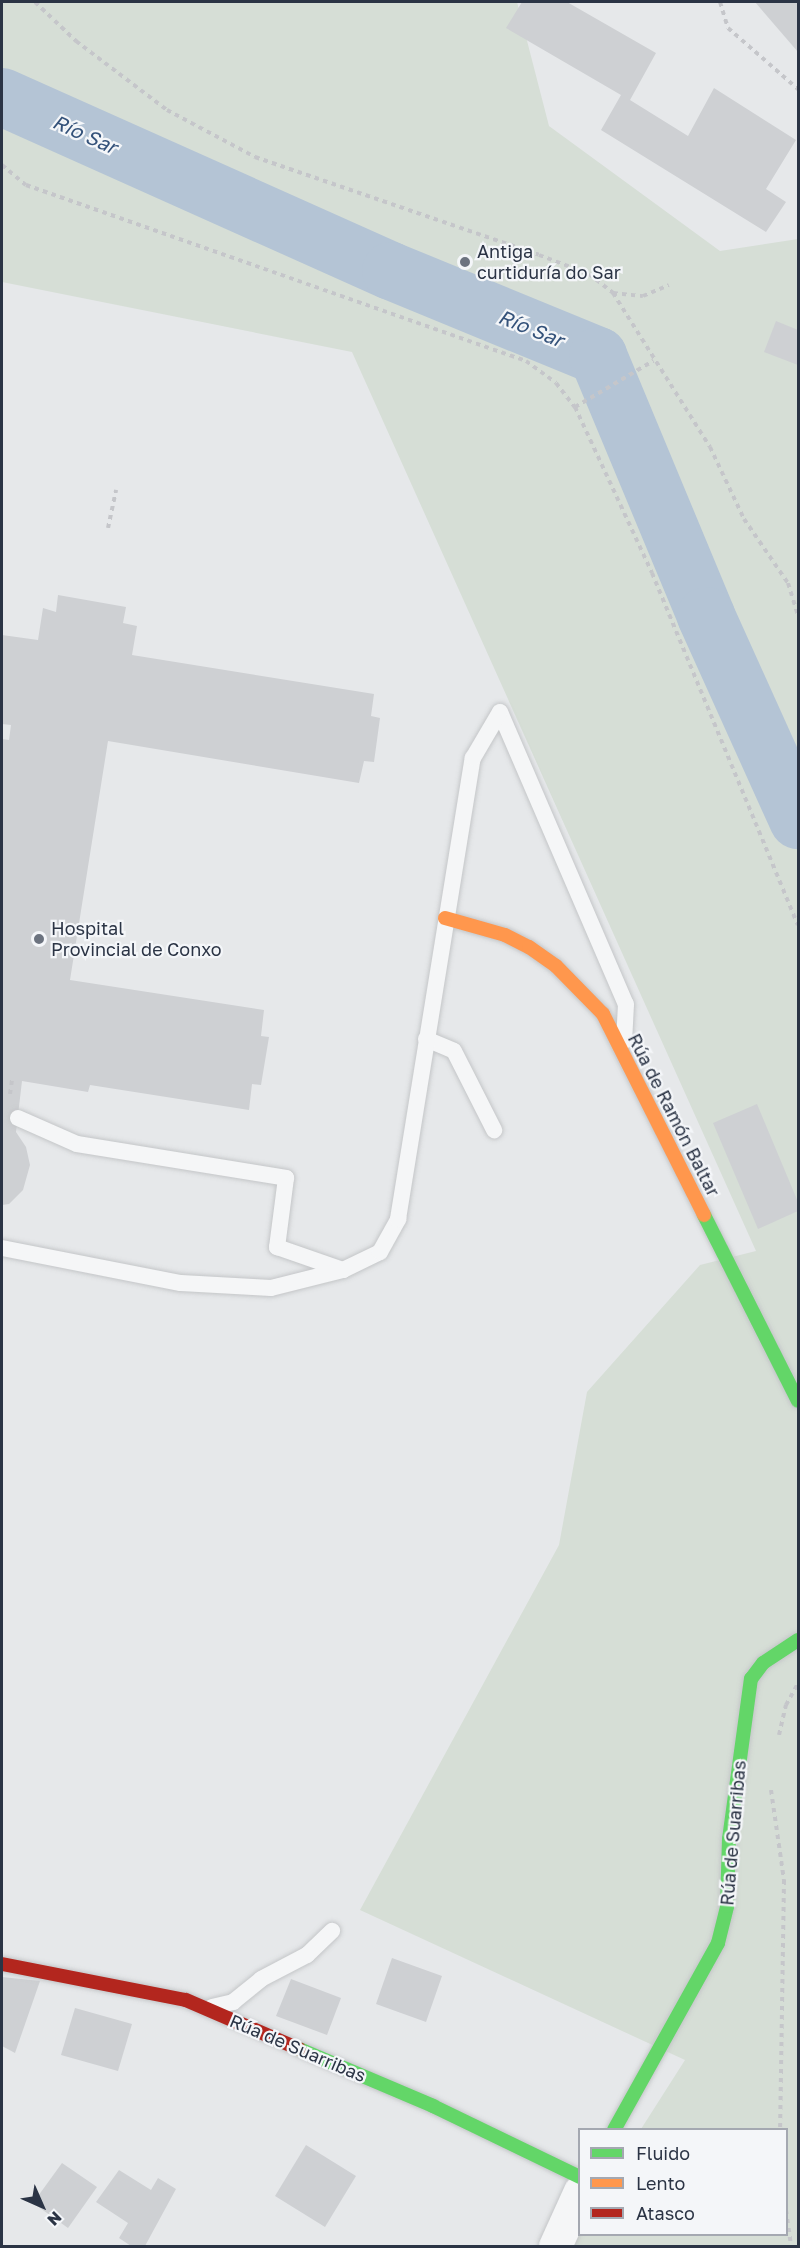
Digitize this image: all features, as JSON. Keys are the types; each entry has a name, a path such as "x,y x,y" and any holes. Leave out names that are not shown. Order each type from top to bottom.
{"street":[{"name":"Rúa de Ramón Baltar","path":"445,918 505,935 555,966 603,1014 798,1401"},
{"name":"Rúa de Suarribas","path":"615,2128 718,1943 727,1906 729,1839 751,1678 763,1663 798,1640"},
{"name":"Rúa de Suarribas","path":"2,1964 186,2000 433,2106 578,2177"},
{"path":"555,2247 578,2193"}],"lane":[{"path":"2,1248 181,1283 271,1288 343,1270 380,1252 396,1226 473,758 500,712 626,1004 624,1054"},
{"path":"426,1039 454,1051 494,1130"},
{"path":"18,1118 77,1144 286,1178 278,1246 343,1270"},
{"path":"205,2008 233,2002 261,1979 307,1955 332,1931"}],"path":[{"path":"35,2 76,41 167,110 255,158 539,255 589,274 613,293 653,362 710,447 744,519 788,583 798,615"},
{"path":"720,2 729,28 798,89"},
{"path":"2,165 26,186 526,361 556,383 575,407 652,573 798,925"},
{"path":"613,293 643,296 669,285"},
{"path":"575,407 653,362"},
{"path":"108,528 116,490"},
{"path":"9,1104 12,1079"},
{"path":"777,1746 786,1705 798,1683"},
{"path":"771,1788 784,1881 780,2128"},
{"path":"788,2225 791,2247"}],"shaded area":[{"path":"2,2 517,2 549,126 720,251 798,239 798,2246 572,2246 578,2235 788,2236 788,2128 642,2128 685,2060 360,1910 559,1545 587,1392 700,1265 756,1251 352,352 2,282"}],"building":[{"path":"522,2 567,2 656,53 630,100 688,136 714,88 796,140 766,189 786,202 766,232 601,130 621,95 506,28"},
{"path":"755,2 798,2 798,52"},
{"path":"776,321 798,330 798,365 764,352"},
{"name":"Hospital Provincial de Conxo","path":"58,595 126,607 123,623 137,626 132,655 374,694 371,716 380,718 374,762 364,761 359,783 108,741 70,980 264,1010 261,1036 269,1037 261,1085 252,1084 249,1110 90,1085 88,1092 22,1081 16,1132 26,1147 30,1165 23,1190 9,1204 2,1205 2,739 9,740 11,725 2,724 2,635 38,640 43,608 56,612"},
{"path":"757,1104 798,1202 798,1211 758,1229 713,1123"},
{"path":"392,1958 442,1976 426,2022 376,2004"},
{"path":"2,1977 40,1981 15,2053 2,2046"},
{"path":"291,1979 341,1998 327,2035 276,2016"},
{"path":"75,2008 132,2024 118,2071 61,2055"},
{"path":"306,2145 356,2176 325,2227 275,2196"},
{"path":"62,2163 97,2187 68,2228 33,2203"},
{"path":"119,2170 151,2190 158,2178 176,2189 145,2246 131,2246 119,2238 128,2223 96,2202"}],"waterway":[{"name":"Río Sar","path":"2,97 391,271 598,356 706,616 798,820"}],"traffic: fast":[{"path":"704,1215 798,1401"},
{"path":"615,2128 718,1943 727,1906 729,1839 751,1679 763,1663 798,1640"},
{"path":"299,2049 433,2106 578,2176"}],"traffic: slow":[{"path":"445,918 505,935 529,947 556,966 603,1014 704,1215"}],"traffic: jam":[{"path":"2,1964 186,2000 299,2049"}],"place":[{"name":"Antiga curtiduría do Sar","path":"465,262"},
{"name":"Hospital Provincial de Conxo","path":"39,939"}]}
